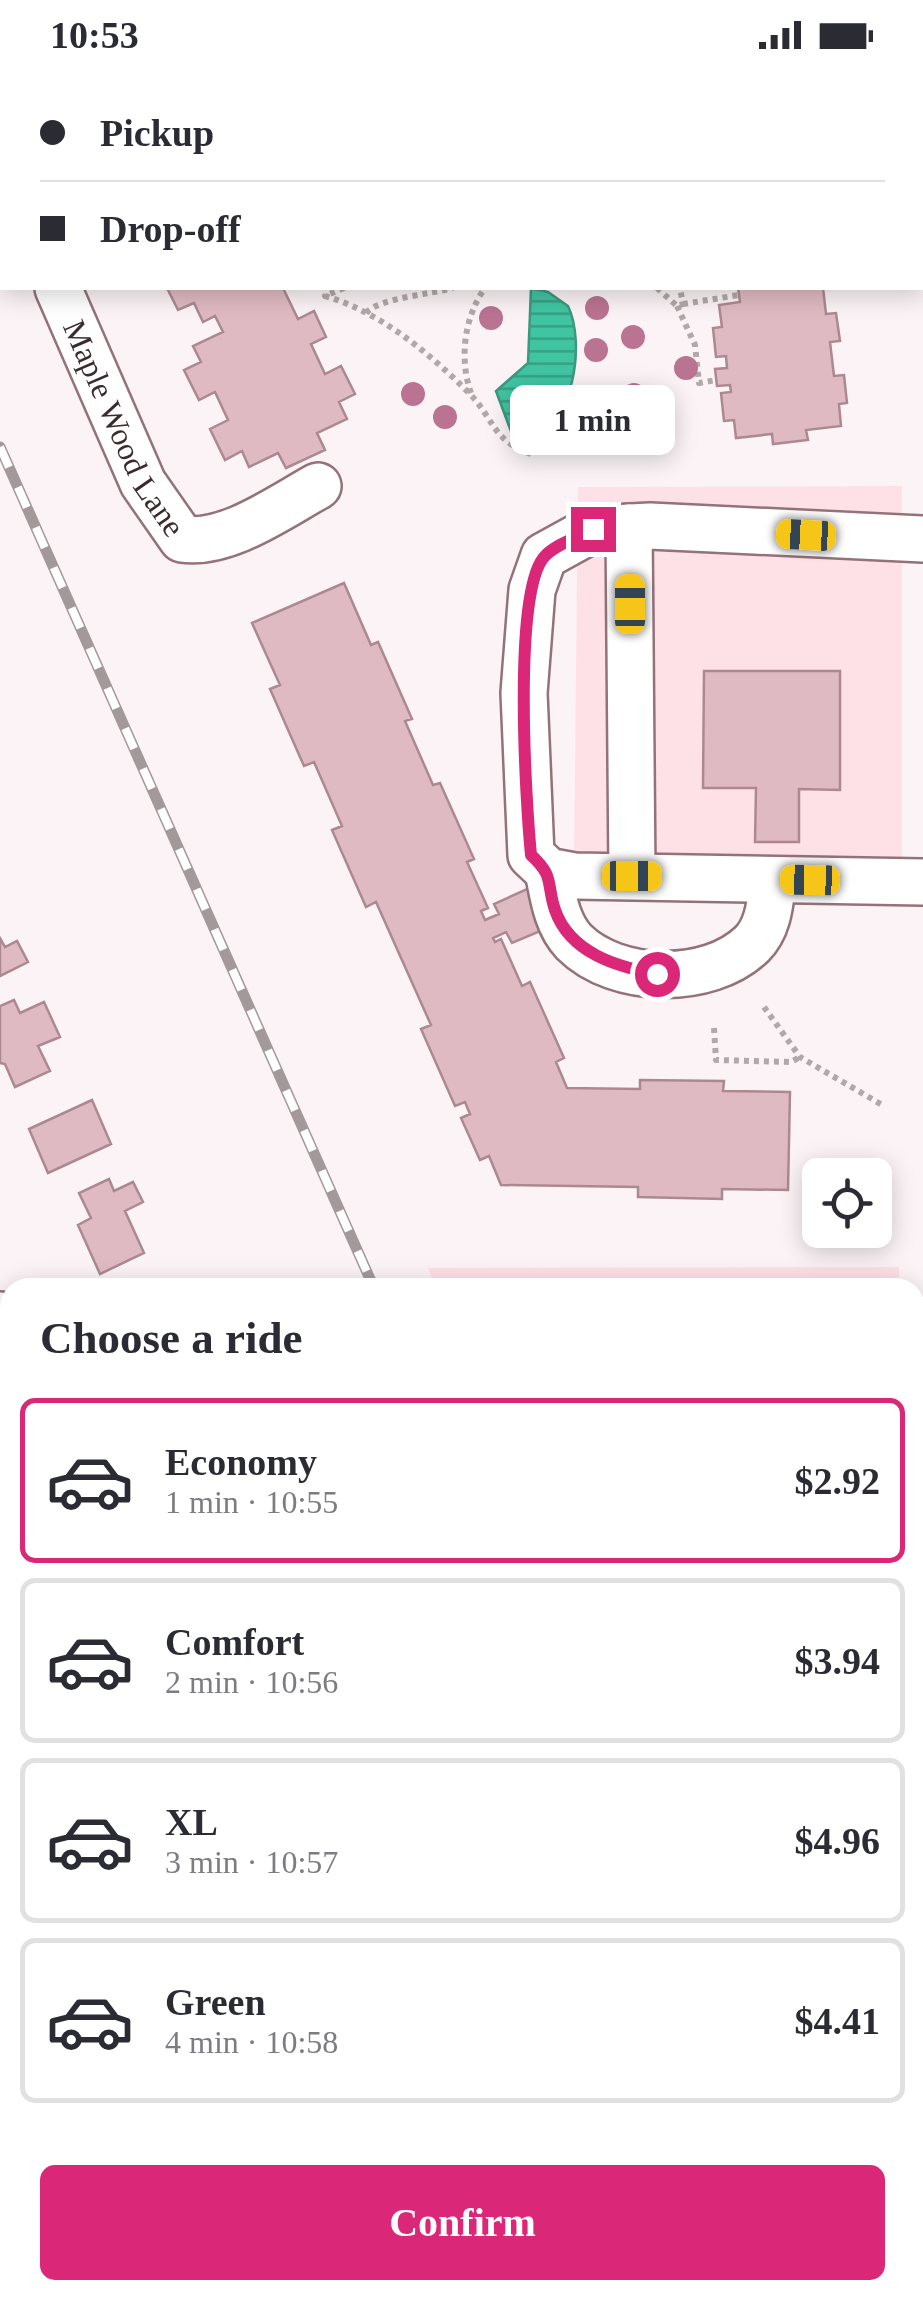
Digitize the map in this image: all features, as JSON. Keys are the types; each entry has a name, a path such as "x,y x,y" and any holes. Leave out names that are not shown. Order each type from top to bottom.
{"street":[{"name":"Maple Wood Lane","path":"59,290 143,483 172,531 182,539 199,542 261,518 318,486"},
{"path":"773,880 768,919 753,944 726,962 693,972 657,974 620,968 575,942 556,912 548,871 531,855 528,822 524,693 532,590 544,556 593,529 629,527 923,539"},
{"path":"629,527 632,876"},
{"path":"548,871 923,882"}],"path":[{"path":"339,290 325,296 366,313 427,355 471,394 499,436 534,455"},
{"path":"366,313 380,302 432,296 448,290"},
{"path":"471,394 466,339 470,317 484,290"},
{"path":"661,290 680,305 739,295"},
{"path":"680,290 680,305 694,345 699,383 716,380"},
{"path":"764,1007 800,1057 884,1106"},
{"path":"714,1028 716,1060 791,1062 800,1057"}],"shaded area":[{"path":"531,290 540,290 568,306 576,340 566,400 547,431 533,440 512,434 496,391 528,363"},
{"path":"902,486 902,867 574,861 578,487"},
{"path":"899,1267 899,1278 432,1278 428,1268"}],"building":[{"path":"168,290 284,290 298,319 314,311 326,337 311,344 325,374 341,366 355,394 339,402 347,419 317,433 325,450 286,468 278,453 249,467 242,451 225,460 210,429 228,420 215,392 199,400 184,370 201,362 193,346 223,332 215,316 203,322 194,303 178,310"},
{"path":"738,290 823,290 826,314 836,313 840,341 830,342 834,376 844,375 847,403 839,404 841,426 806,430 808,440 773,444 772,434 736,438 734,420 724,421 721,393 731,392 730,385 717,386 715,369 727,368 726,356 716,357 713,328 722,327 719,305 740,302"},
{"path":"344,583 371,645 378,642 412,719 405,721 433,785 440,783 474,859 467,862 488,908 481,911 485,920 499,914 494,904 534,886 552,926 512,943 506,932 493,938 495,942 501,939 522,986 530,982 564,1058 556,1062 567,1088 640,1089 640,1080 724,1081 723,1091 790,1092 788,1190 722,1189 722,1199 638,1197 638,1187 501,1185 489,1156 480,1160 461,1118 470,1114 465,1102 455,1106 421,1029 431,1025 376,902 366,907 332,830 342,826 314,762 304,766 270,689 280,685 252,623"},
{"path":"704,671 840,671 840,790 799,789 799,842 755,842 756,788 703,788"},
{"path":"0,938 5,947 17,941 28,962 0,976"},
{"path":"14,1000 20,1013 44,1002 60,1037 38,1046 50,1071 15,1087 5,1064 0,1063 0,1006"},
{"path":"92,1100 111,1144 48,1173 29,1129"},
{"path":"109,1179 114,1191 133,1182 143,1202 125,1211 144,1253 100,1274 78,1225 91,1218 79,1193"}],"railway":[{"path":"0,447 370,1278"}],"route":[{"path":"593,529 544,556 532,590 524,693 531,855 548,871 556,912 575,942 620,968 657,974"}]}
